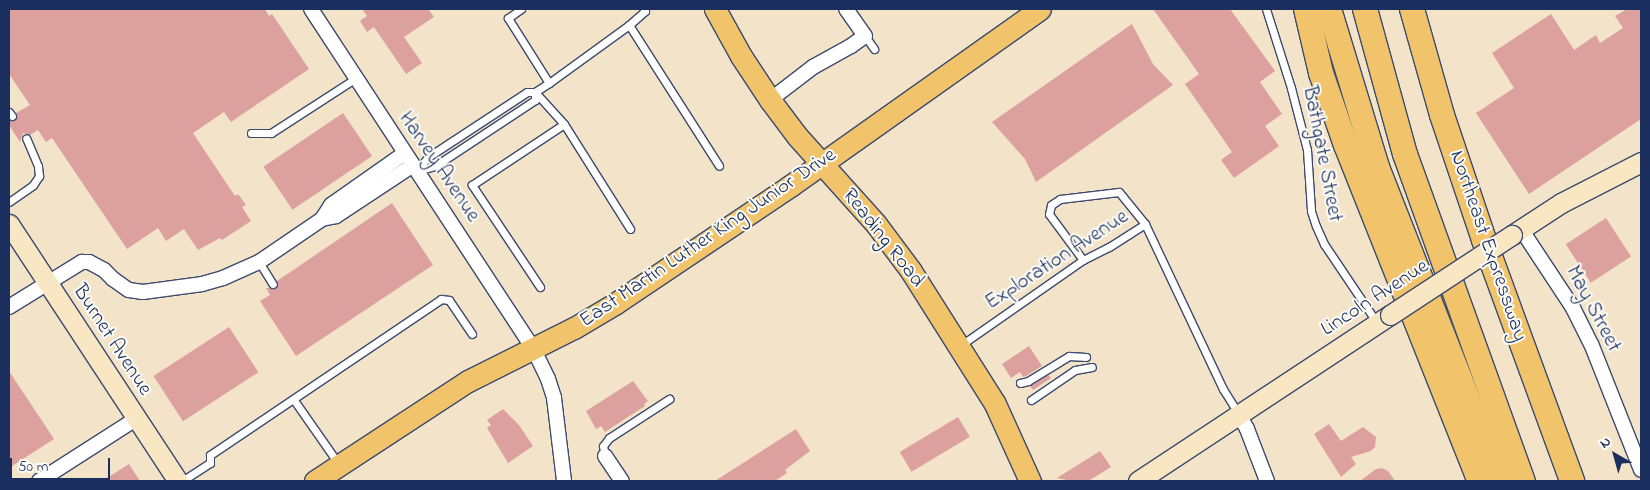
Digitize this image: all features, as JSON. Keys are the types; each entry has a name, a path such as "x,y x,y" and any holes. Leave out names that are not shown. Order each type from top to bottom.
{"highway":[{"path":"1306,9 1321,73 1346,145 1480,481"},
{"path":"1329,9 1377,166 1500,481"},
{"path":"1365,9 1405,154 1523,481"},
{"name":"Northeast Expressway","path":"1412,9 1442,115 1463,178 1572,481"}],"main road":[{"name":"Reading Road","path":"715,9 741,56 770,100 797,136 876,224 905,263 960,346 995,404 1030,481"},
{"name":"East Martin Luther King Junior Drive","path":"315,481 468,381 616,303 822,162 1040,9"}],"street":[{"name":"Harvey Avenue","path":"311,9 533,348 548,379 554,398 564,481"},
{"path":"770,100 813,67 865,36 846,9"},
{"path":"322,219 331,205 405,153"},
{"name":"Lincoln Avenue","path":"1138,481 1561,203 1641,162"},
{"path":"9,307 75,265 89,262 104,270 129,290 143,292 202,284 238,273 258,262 322,219 336,216 415,168"},
{"name":"Burnet Avenue","path":"9,224 178,481"},
{"name":"May Street","path":"1517,232 1573,308 1592,346 1641,470"},
{"path":"1239,415 1247,429 1267,481"},
{"path":"38,481 136,418"},
{"path":"605,456 622,481"}],"lane":[{"path":"521,9 508,18 549,83"},
{"path":"415,168 428,157 527,92 535,92 549,83 629,25 645,11 644,9"},
{"name":"Bathgate Street","path":"1266,9 1291,88 1307,150 1311,211 1316,226 1324,244 1384,319"},
{"path":"629,25 720,166"},
{"path":"865,36 874,49"},
{"path":"251,132 270,134 356,78"},
{"path":"535,92 564,124 630,229"},
{"path":"415,168 435,166 535,100 535,92"},
{"path":"540,287 472,185 564,124"},
{"path":"9,202 33,185 39,176 38,166 26,138"},
{"path":"1083,260 1049,214 1051,205 1060,199 1120,192 1145,224"},
{"name":"Exploration Avenue","path":"960,346 1083,260 1109,247 1145,224 1223,389 1239,415"},
{"path":"258,262 273,284"},
{"path":"182,481 210,463 210,454 294,400 441,299 448,300 472,334"},
{"path":"1020,383 1028,381 1069,356 1086,357"},
{"path":"1031,400 1075,370 1092,367"},
{"path":"605,456 603,446 609,438 669,399"},
{"path":"294,400 339,465"}],"building":[{"path":"9,9 265,9 269,16 272,14 309,69 231,122 224,112 193,133 235,196 238,194 246,205 242,207 251,221 222,240 220,238 198,250 184,229 166,241 158,228 127,249 52,138 46,142 38,130 30,135 23,133 20,142 9,125 9,120 15,120 16,113 30,105 9,74"},
{"path":"362,9 428,9 434,17 404,37 422,63 406,74 374,27 367,32 360,21 367,16"},
{"path":"1153,9 1230,9 1275,71 1260,82 1282,114 1265,126 1279,146 1234,178 1221,160 1232,152 1185,84 1199,74"},
{"path":"1627,9 1641,9 1641,119 1529,194 1476,113 1514,88 1492,53 1551,14 1574,50 1596,35 1600,43 1623,28 1615,16"},
{"path":"1132,24 1153,64 1173,85 1036,182 1025,159 992,122"},
{"path":"343,113 372,156 292,210 263,167"},
{"path":"392,203 433,265 296,356 260,301 270,295 266,288 276,288 277,281"},
{"path":"1606,218 1631,257 1591,283 1566,244"},
{"path":"229,327 258,372 183,421 154,376"},
{"path":"1029,346 1042,366 1026,376 1023,377 1020,372 1011,378 1002,364"},
{"path":"9,371 54,439 9,468"},
{"path":"1048,375 1051,378 1033,390 1030,386"},
{"path":"633,381 648,401 644,404 645,406 605,432 601,426 596,429 586,411"},
{"path":"503,409 519,425 533,446 508,463 487,428 491,425 487,420"},
{"path":"958,417 970,437 912,472 900,452"},
{"path":"1329,424 1341,441 1363,427 1376,437 1375,447 1371,451 1351,457 1356,464 1341,477 1314,434"},
{"path":"796,429 810,451 785,470 787,473 775,481 715,481"},
{"path":"1100,451 1111,467 1090,480 1071,481 1057,478"},
{"path":"129,464 140,481 102,481"},
{"path":"1382,468 1388,471 1395,481 1360,481 1376,469"}]}
